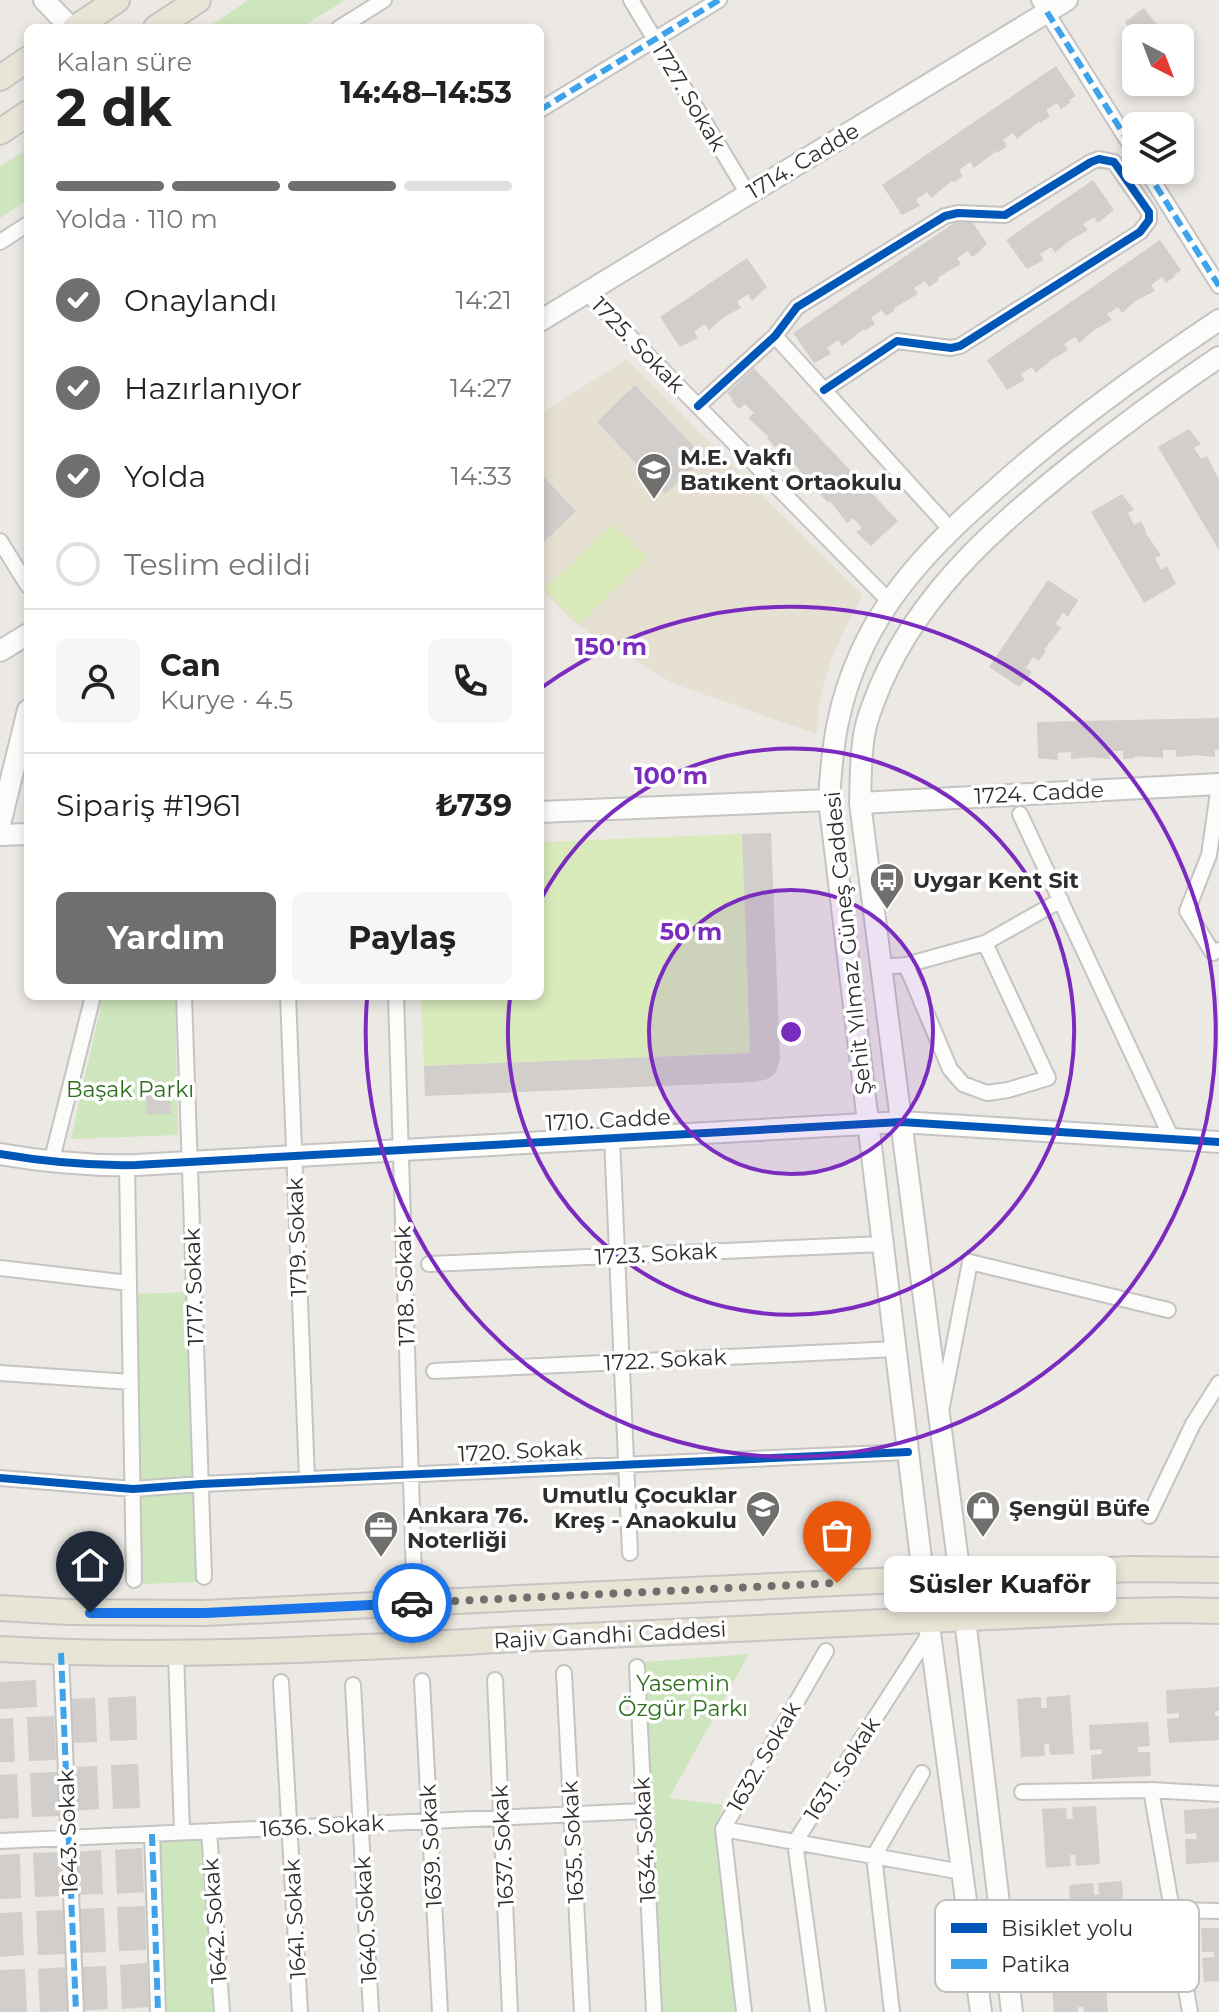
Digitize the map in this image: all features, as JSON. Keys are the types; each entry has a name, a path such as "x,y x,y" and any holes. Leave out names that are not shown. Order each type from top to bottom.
{"main road":[{"path":"44,0 69,24"},
{"path":"79,24 117,0"},
{"path":"162,24 198,0"},
{"name":"1714. Cadde","path":"544,319 748,194 1043,6 1067,0"},
{"path":"0,78 24,62"},
{"path":"0,132 24,116"},
{"name":"Şehit Yılmaz Güneş Caddesi","path":"966,1900 829,800 833,742 845,692 862,650 890,602 921,562 951,530 1032,457 1139,373 1219,320"},
{"name":"Şehit Yılmaz Güneş Caddesi","path":"999,1900 860,803 861,756 865,729 889,666 905,636 933,596 965,560 1050,483 1158,399 1219,357"},
{"path":"0,651 24,636"},
{"path":"0,824 24,726"},
{"name":"1724. Cadde","path":"860,803 1219,785"},
{"path":"544,812 829,800"},
{"path":"0,835 24,834"},
{"name":"1710. Cadde","path":"0,1154 51,1163 127,1165 901,1122 1219,1142"},
{"name":"Rajiv Gandhi Caddesi","path":"0,1608 205,1613 1131,1569 1219,1570"},
{"name":"Rajiv Gandhi Caddesi","path":"0,1649 61,1653 279,1651 930,1627 965,1618 1120,1611 1219,1611"},
{"name":"Şehit Yılmaz Güneş Caddesi","path":"978,1992 981,2012"},
{"name":"Şehit Yılmaz Güneş Caddesi","path":"1010,1992 1012,2012"}],"street":[{"path":"345,24 384,0"},
{"name":"1727. Sokak","path":"631,0 748,194"},
{"path":"544,108 719,0"},
{"path":"1043,6 1122,132"},
{"path":"698,406 775,336 797,307 945,216 958,213 1005,215 1099,159 1114,162 1149,212 1149,220 1140,232 960,346 951,348 897,341 824,390"},
{"path":"1155,184 1219,286"},
{"path":"0,242 24,227"},
{"name":"1725. Sokak","path":"587,293 890,602"},
{"path":"775,336 951,530"},
{"path":"0,541 24,580"},
{"path":"1219,785 1209,855 1187,911 1213,953 1219,950"},
{"path":"1020,814 1172,1139"},
{"path":"881,967 906,965 985,943 1061,900"},
{"path":"906,965 950,1069 963,1084 987,1093 1048,1078 985,943"},
{"path":"51,1163 92,1000"},
{"name":"1717. Sokak","path":"184,1000 204,1577"},
{"name":"1719. Sokak","path":"288,1000 307,1479"},
{"name":"1718. Sokak","path":"396,1000 414,1576"},
{"path":"612,1138 630,1553"},
{"path":"127,1165 134,1580"},
{"name":"1723. Sokak","path":"429,1264 883,1244"},
{"path":"940,1420 970,1262 1168,1310"},
{"path":"0,1268 129,1283"},
{"name":"1722. Sokak","path":"434,1371 896,1349"},
{"path":"0,1373 131,1382"},
{"path":"1149,1516 1193,1424 1219,1383"},
{"name":"1720. Sokak","path":"0,1478 133,1489 908,1452"},
{"name":"1631. Sokak","path":"818,2012 795,1842 930,1627"},
{"name":"1632. Sokak","path":"744,2012 723,1829 826,1651"},
{"name":"1643. Sokak","path":"61,1653 76,2012"},
{"name":"1642. Sokak","path":"176,1653 182,1832"},
{"name":"1634. Sokak","path":"637,1667 654,2012"},
{"name":"1635. Sokak","path":"564,1673 582,2012"},
{"name":"1637. Sokak","path":"495,1680 510,2012"},
{"name":"1639. Sokak","path":"422,1681 440,2012"},
{"name":"1641. Sokak","path":"281,1682 300,2012"},
{"name":"1640. Sokak","path":"353,1685 371,2012"},
{"path":"892,2012 874,1856 922,1773"},
{"path":"1022,1792 1151,1790 1219,1794"},
{"path":"1151,1790 1170,1900"},
{"name":"1636. Sokak","path":"0,1841 644,1811"},
{"path":"723,1829 962,1872"},
{"name":"1642. Sokak","path":"209,1831 222,2012"},
{"path":"152,1834 158,2012"},
{"path":"1199,1911 1219,1911"},
{"path":"1186,1992 1190,2012"}],"shaded area":[{"name":"M.E. Vakfı Batıkent Ortaokulu","path":"627,359 863,596 831,660 821,694 816,734 672,683 574,623 544,592 544,411"}],"green space":[{"path":"248,0 345,0 306,24 213,24"},
{"path":"24,151 24,203 0,218 0,167"},
{"path":"613,524 647,558 579,624 545,589"},
{"path":"742,834 750,1053 424,1066 421,1000 544,1000 544,842"},
{"name":"Başak Parkı","path":"102,1000 175,1000 178,1135 71,1139"},
{"path":"190,1292 198,1582 143,1584 134,1294"},
{"name":"Yasemin Özgür Parkı","path":"749,1654 669,1798 723,1805 715,1834 739,2012 660,2012 644,1662"},
{"path":"204,1838 216,2012 162,2012 157,1841"}],"building":[{"path":"1144,8 1156,24 1126,24 1125,22"},
{"path":"1056,66 1076,96 1069,100 1071,102 1061,109 1057,103 1046,110 1050,116 1017,139 1013,133 1003,140 1007,146 974,168 970,162 959,170 963,176 931,198 927,192 916,200 920,206 902,215 882,185"},
{"path":"1093,180 1114,210 1098,223 1094,217 1083,224 1088,230 1055,253 1051,247 1040,254 1044,260 1027,269 1006,240"},
{"path":"967,214 987,244 982,250 972,257 968,251 957,258 961,264 937,278 939,280 929,287 925,281 914,288 918,294 886,316 881,310 871,318 875,324 842,346 838,340 827,348 831,354 814,363 793,333"},
{"path":"1160,240 1181,270 1175,276 1166,283 1162,277 1151,285 1155,291 1137,300 1122,313 1118,307 1107,314 1112,320 1079,343 1075,337 1064,344 1068,350 1036,373 1032,367 1021,374 1025,380 1007,390 987,360"},
{"path":"747,258 767,287 752,301 748,294 737,302 741,308 709,330 704,324 694,332 698,338 680,347 660,317"},
{"path":"754,368 898,521 871,546 856,532 862,528 853,518 847,523 830,501 828,503 820,494 826,489 817,480 811,485 794,463 792,465 784,456 790,451 781,442 775,447 769,437 748,418 754,413 745,404 739,409 731,400 727,393"},
{"path":"635,385 705,458 665,494 597,422"},
{"path":"1189,429 1201,444 1194,448 1201,459 1207,456 1219,480 1219,550 1158,447"},
{"path":"544,477 576,511 544,542"},
{"path":"1122,494 1134,510 1128,513 1134,525 1141,521 1161,555 1155,558 1161,570 1167,566 1176,584 1144,603 1091,512"},
{"path":"1048,580 1078,600 1068,617 1063,613 1055,624 1061,628 1039,661 1033,657 1026,668 1032,672 1019,687 989,667"},
{"path":"1219,718 1219,749 1215,750 1215,757 1176,757 1176,750 1163,750 1163,758 1135,756 1123,759 1123,751 1110,751 1110,759 1071,759 1071,752 1058,753 1058,760 1038,758 1037,722"},
{"path":"771,833 780,1058 777,1070 768,1079 425,1096 424,1066 750,1053 742,834"},
{"path":"170,1092 171,1114 147,1115 146,1093"},
{"path":"36,1680 37,1707 0,1709 0,1682"},
{"path":"1219,1687 1219,1711 1215,1711 1215,1716 1219,1716 1219,1740 1169,1743 1167,1719 1179,1718 1179,1713 1167,1714 1166,1690"},
{"path":"1070,1695 1074,1754 1050,1755 1049,1744 1044,1744 1045,1756 1021,1757 1017,1699 1041,1697 1041,1708 1047,1708 1046,1697"},
{"path":"136,1696 137,1740 110,1741 108,1698"},
{"path":"95,1698 97,1742 69,1743 67,1699"},
{"path":"54,1716 56,1760 29,1761 27,1717"},
{"path":"13,1718 15,1762 0,1762 0,1719"},
{"path":"1148,1722 1150,1746 1138,1747 1138,1752 1150,1752 1151,1776 1092,1779 1091,1755 1102,1754 1102,1749 1090,1750 1089,1725"},
{"path":"138,1764 140,1808 113,1809 111,1765"},
{"path":"97,1766 99,1809 72,1811 70,1767"},
{"path":"57,1772 60,1816 32,1817 30,1773"},
{"path":"17,1774 19,1818 0,1819 0,1775"},
{"path":"1096,1806 1100,1864 1076,1866 1075,1855 1070,1855 1071,1866 1046,1868 1042,1809 1066,1808 1067,1819 1073,1819 1072,1807"},
{"path":"1219,1808 1219,1862 1186,1864 1185,1839 1197,1839 1196,1833 1185,1834 1184,1810"},
{"path":"142,1848 144,1892 117,1894 115,1850"},
{"path":"101,1850 103,1894 76,1895 74,1852"},
{"path":"60,1852 62,1896 35,1897 33,1853"},
{"path":"20,1854 21,1898 0,1899 0,1855"},
{"path":"1122,1881 1123,1900 1070,1900 1069,1885 1093,1883 1094,1895 1099,1894 1098,1883"},
{"path":"145,1906 146,1950 119,1951 117,1907"},
{"path":"104,1908 106,1952 78,1953 77,1909"},
{"path":"63,1910 65,1954 38,1955 36,1911"},
{"path":"22,1912 24,1955 0,1957 0,1913"},
{"path":"1201,1928 1219,1928 1219,1981 1204,1982 1202,1958 1214,1957 1214,1952 1202,1952"},
{"path":"147,1963 149,2007 122,2009 120,1965"},
{"path":"106,1966 108,2009 81,2011 79,1967"},
{"path":"66,1967 67,2011 40,2012 38,1969"},
{"path":"25,1969 27,2012 0,2012 0,1970"},
{"path":"1052,1992 1107,1992 1108,2012 1084,2012 1083,2007 1078,2007 1078,2012 1054,2012"}],"marked path":[{"path":"544,108 719,0"},
{"path":"1047,12 1122,132"},
{"path":"1155,184 1219,286"},
{"path":"61,1653 76,2012"},
{"path":"152,1834 158,2012"}],"cycle path":[{"path":"698,406 775,336 797,307 945,216 958,213 1005,215 1099,159 1114,162 1149,212 1149,220 1140,232 960,346 951,348 897,341 824,390"},
{"path":"0,1154 68,1163 136,1165 901,1122 1219,1142"},
{"path":"0,1478 133,1489 908,1452"}],"way so far":[{"path":"412,1603 837,1583"}],"place":[{"name":"M.E. Vakfı Batıkent Ortaokulu","path":"654,501"},
{"name":"Uygar Kent Sit","path":"887,911"},
{"name":"Umutlu Çocuklar Kreş - Anaokulu","path":"763,1539"},
{"name":"Şengül Büfe","path":"983,1539"},
{"name":"Ankara 76. Noterliği","path":"381,1559"},
{"name":"Süsler Kuaför","path":"837,1583"}],"route":[{"path":"90,1613 205,1613 412,1603"}]}
